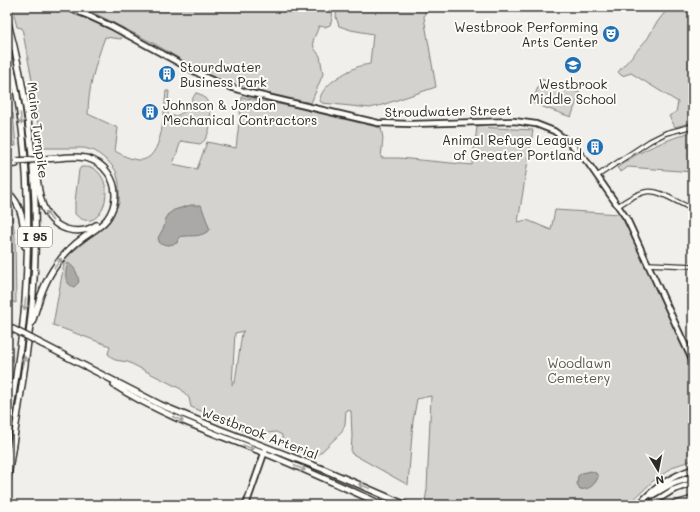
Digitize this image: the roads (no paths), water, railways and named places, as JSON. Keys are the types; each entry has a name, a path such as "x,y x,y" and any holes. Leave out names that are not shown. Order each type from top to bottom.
{"highway":[{"name":"Maine Turnpike","path":"7,19 23,90 31,145 35,224 33,288 29,329 7,484"},
{"name":"Maine Turnpike","path":"7,436 24,319 29,228 20,112 8,50"},
{"path":"7,89 8,50"},
{"path":"31,145 34,149 42,205 49,218 60,227 71,230 82,230 96,226 106,215 112,202 113,191 108,177 98,166 89,161 78,159 58,159"},
{"path":"7,163 82,156 102,165 109,174 115,191 111,212 104,221 70,249 55,265 45,285 29,329"},
{"path":"7,192 15,200 23,221 26,289"},
{"name":"Westbrook Arterial","path":"7,326 160,405 341,476 406,505"},
{"name":"Westbrook Arterial","path":"108,378 121,389 188,424 264,453 382,505"},
{"path":"639,505 662,484 679,474 693,469"},
{"path":"639,505 656,492 671,484 693,478"},
{"path":"649,505 673,490 693,484"},
{"path":"675,504 693,499"},
{"path":"675,504 683,505"}],"main road":[{"name":"Stroudwater Street","path":"66,7 111,26 222,85 250,93 378,123 395,124 514,121 536,124 554,131 575,148 597,176 630,225 693,362"},
{"path":"246,505 267,447"}],"street":[{"path":"597,176 650,141 666,133 693,126"},
{"path":"618,206 640,193 651,191 662,194 693,209"},
{"path":"648,264 693,266"}],"place":[{"name":"Westbrook Performing Arts Center","path":"611,34"},
{"name":"Westbrook Middle School","path":"573,65"},
{"name":"Stourdwater Business Park","path":"167,74"},
{"name":"Johnson & Jordon Mechanical Contractors","path":"150,112"},
{"name":"Animal Refuge League of Greater Portland","path":"595,147"}],"park label":[{"name":"Woodlawn Cemetery","path":"579,370"}]}
